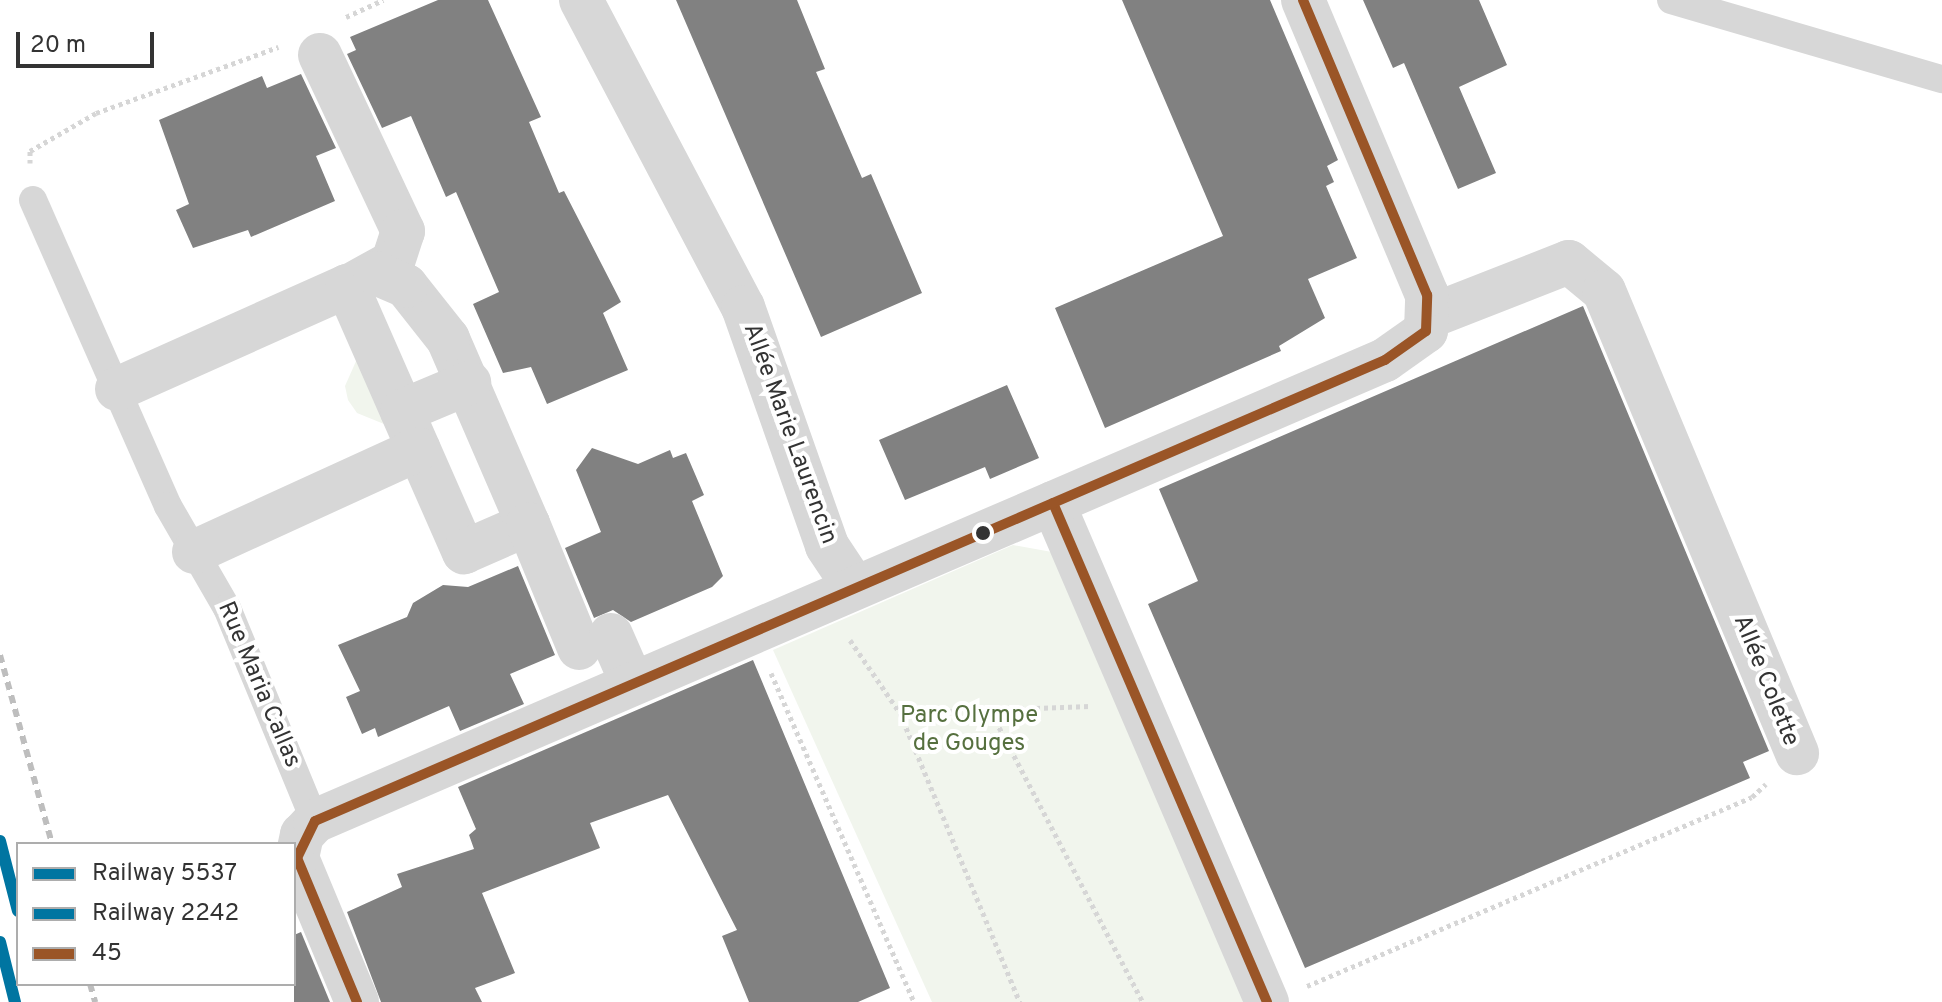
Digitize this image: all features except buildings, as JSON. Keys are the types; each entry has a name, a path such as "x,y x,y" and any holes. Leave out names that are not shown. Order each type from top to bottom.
{"street":[{"name":"Allée Marie Laurencin","path":"581,0 743,307 827,546 855,588"},
{"path":"357,1002 297,858 302,835 315,821 1411,347 1431,316 1408,245 1303,0"},
{"path":"117,389 361,280 393,262 403,231 315,40"},
{"name":"Allée Colette","path":"1431,316 1569,262 1604,291 1797,753"},
{"path":"361,280 406,286 424,305 469,383 528,524 595,642 632,683"},
{"path":"361,280 410,430 464,552 528,524"},
{"path":"194,552 410,430 469,383"},
{"path":"1053,503 1139,705 1283,996"}],"lane":[{"path":"1671,0 1942,79"},
{"name":"Rue Maria Callas","path":"33,200 194,552 227,608 315,821"}],"path":[{"path":"33,200 30,151 96,113 315,40 383,0"},
{"path":"855,588 841,627 900,713 1020,1002"},
{"path":"753,632 914,1002"},
{"path":"900,713 988,706 1139,705"},
{"path":"988,706 1143,1002"},
{"name":"Allée Colette","path":"1283,996 1752,797 1797,753"}],"green space":[{"path":"357,359 384,424 357,413 348,400 345,386"},
{"name":"Parc Olympe de Gouges","path":"1013,545 1052,552 1245,1002 932,1002 773,650"}],"railway":[{"path":"0,655 51,842"},
{"path":"91,986 95,1002"}],"rail line":[{"name":"5537","path":"0,841 16,903"},
{"name":"2242","path":"0,942 15,1002"}],"transit line":[{"name":"45","path":"357,1002 297,858 315,821 1385,360 1426,331 1427,295 1303,0"},
{"name":"45","path":"1053,503 1267,1002"}]}
